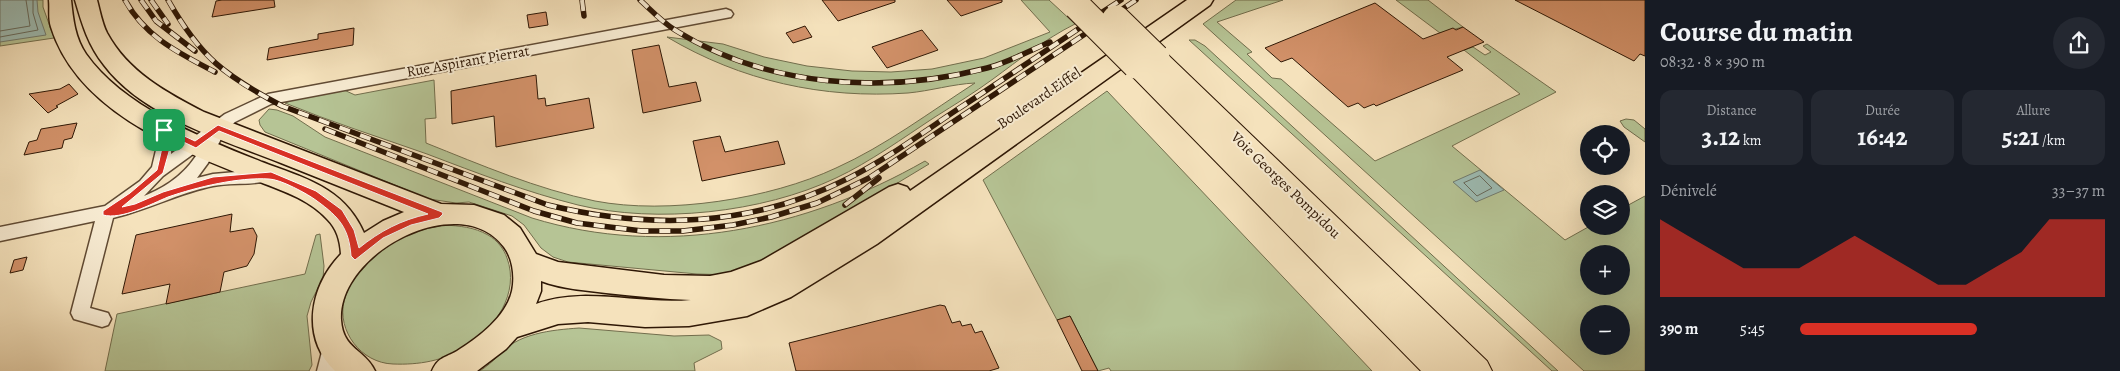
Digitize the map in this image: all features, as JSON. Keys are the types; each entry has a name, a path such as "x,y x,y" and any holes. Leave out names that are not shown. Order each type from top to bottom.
{"highway":[{"name":"Voie Georges Pompidou","path":"1081,2 1476,371"},
{"name":"Voie Georges Pompidou","path":"1146,61 1442,371"}],"main road":[{"path":"60,0 62,27 68,43 77,59 92,78 112,96 164,130 207,141 439,214 469,215 496,223 515,239 526,262 527,277 525,294 518,311 507,328 487,349 462,365 447,371"},
{"path":"86,0 90,23 117,65 156,98 173,108 207,141 271,175 313,193 339,212 350,230 354,242 355,256"},
{"name":"Boulevard Eiffel","path":"526,262 556,274 576,277 656,286 710,288 732,284 771,269 895,196 1181,8 1202,0"},
{"path":"507,328 558,311 588,309 645,314 689,314 746,303 782,288 867,236 1181,8"},
{"path":"360,371 331,360 326,312 338,280 355,256 380,236 409,222 439,214"}],"street":[{"name":"Rue Aspirant Pierrat","path":"106,213 132,195 160,171 207,141 247,108 268,99 288,93 726,14"},
{"path":"160,171 166,148 164,130"},
{"path":"166,194 197,168 207,141"},
{"path":"0,234 136,207 166,194 213,180 271,175"},
{"path":"102,319 80,313 106,213"}],"green space":[{"path":"0,0 43,0 43,7 54,38 0,46"},
{"path":"1021,0 1049,0 1075,24 1043,43 971,94 849,172 807,190 776,200 709,212 641,214 609,211 578,205 502,182 285,103 301,97 344,90 355,95 434,80 436,118 425,119 426,143 531,183 595,201 624,205 654,206 718,201 750,196 781,188 836,168 890,139 975,83 908,93 876,94 814,90 753,76 695,52 667,37 723,44 764,57 807,66 852,71 891,72 932,69 984,58 1050,32"},
{"path":"1236,0 1283,0 1217,22 1252,52 1247,54 1272,78 1281,79 1375,161 1520,94 1464,50 1473,47 1485,55 1491,52 1483,46 1487,44 1556,92 1452,146 1565,240 1580,232 1580,235 1630,235 1630,204 1645,196 1645,371 1584,371 1203,24"},
{"path":"1396,0 1428,0 1463,27 1440,33"},
{"path":"1189,40 1195,40 1205,46 1558,371 1552,371"},
{"path":"1107,91 1372,371 1111,371 1109,368 1098,371 1070,316 1057,320 983,180"},
{"path":"269,109 293,116 325,137 532,218 582,230 633,236 683,236 734,230 783,220 832,204 879,185 925,161 929,164 788,249 734,275 697,274 568,262 553,257 541,248 524,225 512,216 469,202 456,203 429,199 265,132 259,120"},
{"path":"1626,119 1634,120 1645,129 1645,142 1630,131 1630,125 1623,125 1620,121"},
{"path":"444,225 461,226 483,232 502,248 510,271 510,284 502,309 495,320 477,339 449,356 421,363 403,364 381,362 371,358 354,343 344,323 344,301 351,284 369,259 394,240 424,229"},
{"path":"320,234 324,266 323,278 311,302 307,316 312,365 309,371 105,371 117,314 305,274 316,235"},
{"path":"579,328 674,336 709,335 721,341 722,349 694,363 695,371 480,371 515,342 536,334"}],"water":[{"path":"0,0 37,0 38,12 46,35 0,42"},
{"path":"1480,170 1504,190 1476,202 1453,182"}],"building":[{"path":"274,0 275,7 212,17 216,1"},
{"path":"822,0 895,0 895,2 838,21"},
{"path":"947,0 1002,0 1002,2 961,16"},
{"path":"1515,0 1645,0 1645,56 1640,54 1634,61"},
{"path":"1375,3 1423,39 1453,28 1456,30 1463,27 1484,42 1447,57 1463,70 1376,106 1374,104 1364,108 1358,103 1348,107 1292,58 1281,62 1265,48"},
{"path":"546,12 548,25 529,28 527,15"},
{"path":"805,26 812,37 793,43 786,33"},
{"path":"354,28 353,45 267,60 269,48 318,39 318,34"},
{"path":"922,30 938,50 887,68 872,47"},
{"path":"659,45 669,87 696,82 701,101 643,113 632,50"},
{"path":"536,75 538,99 545,98 546,106 589,98 594,128 496,147 494,116 452,124 451,91"},
{"path":"69,84 78,94 56,106 58,107 48,113 29,94 60,89"},
{"path":"77,123 72,138 64,140 62,148 24,155 29,142 37,140 41,129"},
{"path":"720,136 725,152 778,141 785,164 702,181 693,141"},
{"path":"232,214 230,232 253,228 257,236 254,254 247,266 224,272 220,292 166,304 170,284 122,294 136,235"},
{"path":"27,257 23,270 10,273 14,260"},
{"path":"940,305 945,306 952,323 960,321 962,326 971,324 975,333 982,331 999,368 989,371 796,371 789,343"},
{"path":"1070,316 1098,371 1082,371 1057,320"}],"railway":[{"path":"125,0 142,24 164,43 215,72"},
{"path":"141,0 156,21 195,51"},
{"path":"151,0 168,24"},
{"path":"168,0 203,51 244,85 282,106 548,205 625,218 663,220 739,215 776,206 812,194 849,178 877,163 1096,17"},
{"path":"582,0 584,16"},
{"path":"640,0 670,27 710,49 748,64 787,74 826,80 867,83 908,81 948,76 995,66 1050,42"},
{"path":"1090,20 1121,0"},
{"path":"325,129 534,211 577,223 642,231 683,231 733,225 771,217 817,203 869,178 1136,0"},
{"path":"845,205 879,178"}],"route":[{"path":"218,128 439,214 409,222 380,236 355,256 354,242 350,230 339,212 313,193 271,175 213,180 166,194 136,207 106,213 150,182 160,171 166,148 164,130 196,145 218,128"}]}
